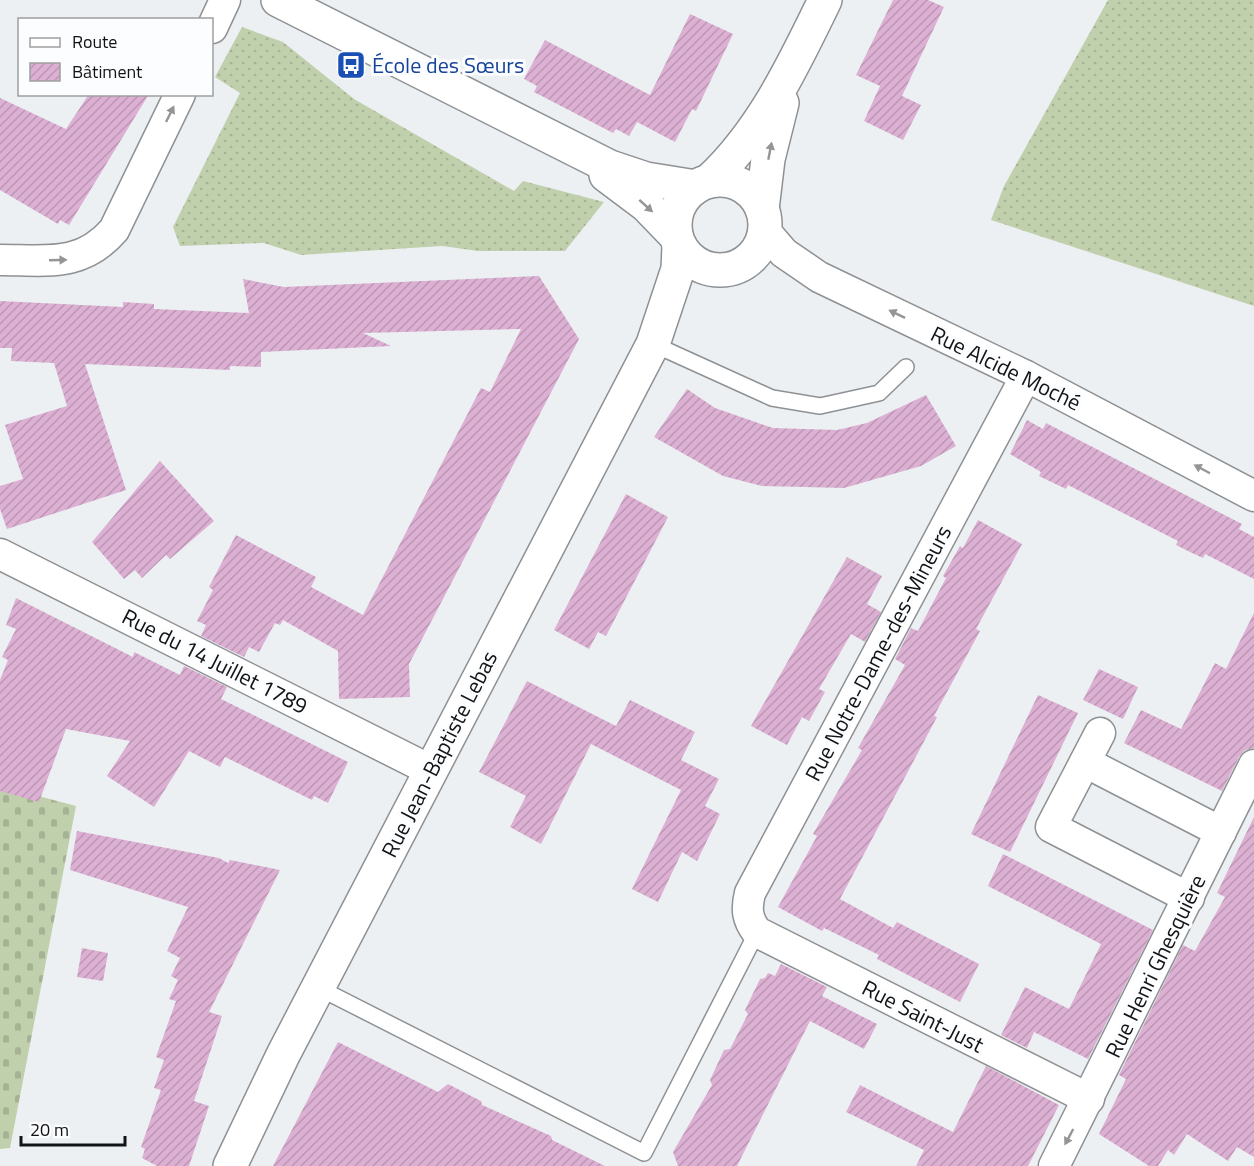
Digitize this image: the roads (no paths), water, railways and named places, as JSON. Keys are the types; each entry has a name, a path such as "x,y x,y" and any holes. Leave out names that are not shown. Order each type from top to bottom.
{"street":[{"path":"213,26 225,0"},
{"path":"278,0 565,146 630,174 702,184 738,183 750,191 764,220"},
{"path":"677,241 674,222 685,196 740,150 792,66 825,0"},
{"path":"565,146 640,200 677,241 687,257 699,266 712,270 734,269 747,262 757,251 764,220 768,159 792,66"},
{"path":"0,260 65,260 84,255 104,242 114,230 179,96"},
{"name":"Rue Alcide Moché","path":"764,220 784,253 805,269 1026,376 1254,496"},
{"name":"Rue Jean-Baptiste Lebas","path":"230,1166 263,1094 653,344 674,284 677,241"},
{"name":"Rue Jean-Baptiste Lebas","path":"653,344 688,300 734,269"},
{"name":"Rue Notre-Dame-des-Mineurs","path":"757,932 748,916 750,893 1026,376"},
{"name":"Rue du 14 Juillet 1789","path":"0,554 430,770"},
{"path":"1100,732 1051,827 1189,898"},
{"path":"1085,762 1221,832"},
{"name":"Rue Henri Ghesquière","path":"1054,1166 1254,765"},
{"name":"Rue Saint-Just","path":"757,932 1089,1099"}],"lane":[{"path":"653,344 772,398 820,406 879,393 906,367"},
{"path":"319,988 644,1153 757,932"}],"place":[{"name":"École des Sœurs","path":"351,65"}]}
